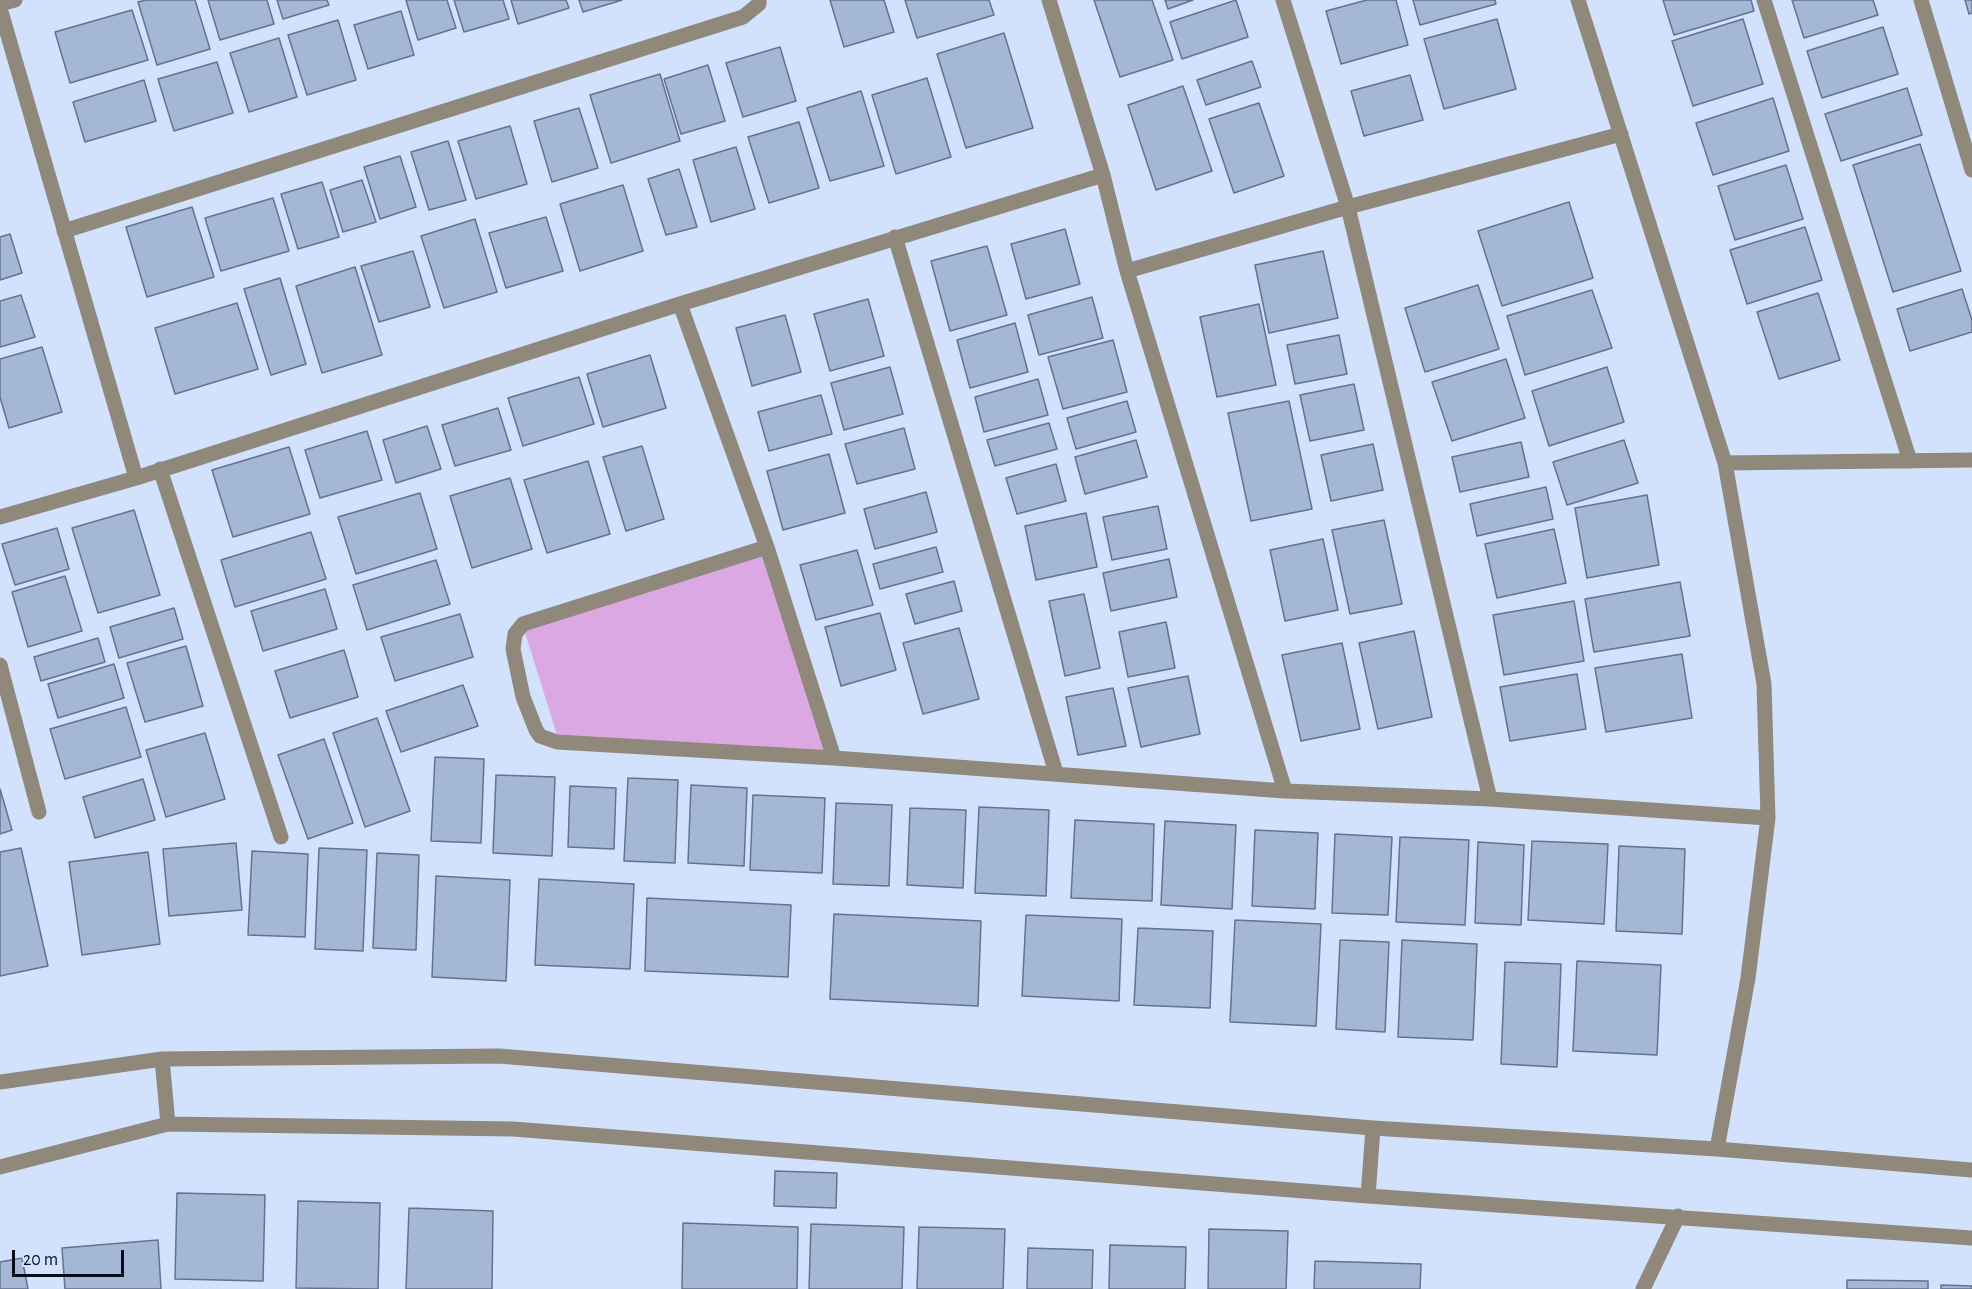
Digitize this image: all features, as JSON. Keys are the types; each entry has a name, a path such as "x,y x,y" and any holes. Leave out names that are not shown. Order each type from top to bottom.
{"street":[{"path":"15,0 0,6 136,478"},
{"path":"64,231 743,17 759,4 759,0"},
{"path":"1049,0 1103,175 1127,271 1285,791"},
{"path":"1283,0 1348,207 1490,799"},
{"path":"1578,0 1725,463 1764,684 1768,818 1748,978 1717,1149"},
{"path":"1764,0 1910,461"},
{"path":"1921,0 1972,170"},
{"path":"1127,271 1348,207 1621,134"},
{"path":"0,517 136,478 680,304 1103,175"},
{"path":"895,237 1056,774"},
{"path":"680,304 767,547 834,758"},
{"path":"1725,463 1972,460"},
{"path":"160,470 281,837"},
{"path":"767,547 523,624 515,634 513,649 523,697 540,736 557,742 834,758 1285,791 1490,799 1768,818"},
{"path":"0,665 39,812"},
{"path":"0,1082 162,1059 499,1056 1373,1128 1717,1149 1972,1170"},
{"path":"162,1059 168,1124"},
{"path":"0,1167 168,1124 513,1129 1368,1196 1972,1238"},
{"path":"1368,1196 1373,1128"},
{"path":"1643,1289 1678,1216"}],"shaded area":[{"path":"761,551 833,758 557,735 524,629"}],"building":[{"path":"195,0 210,49 157,65 138,2"},
{"path":"208,0 267,0 274,24 220,40"},
{"path":"277,0 327,0 329,5 283,19"},
{"path":"406,0 447,0 456,28 418,40"},
{"path":"454,0 503,0 509,19 464,32"},
{"path":"511,0 566,0 569,8 518,24"},
{"path":"579,0 622,0 583,12"},
{"path":"830,0 884,0 894,32 844,47"},
{"path":"905,0 989,0 994,15 917,38"},
{"path":"1094,0 1152,0 1173,60 1120,77"},
{"path":"1165,0 1193,0 1168,9"},
{"path":"1236,0 1248,37 1182,59 1170,22"},
{"path":"1367,0 1396,0 1408,45 1341,64 1326,11"},
{"path":"1413,0 1495,0 1496,4 1420,25"},
{"path":"1663,0 1751,0 1754,11 1674,35"},
{"path":"1792,0 1873,0 1878,15 1804,38"},
{"path":"1965,0 1972,0 1972,13 1969,14"},
{"path":"132,10 148,60 70,83 55,32"},
{"path":"401,11 414,55 368,69 354,25"},
{"path":"1497,19 1516,89 1444,109 1424,39"},
{"path":"1743,19 1763,84 1693,106 1672,41"},
{"path":"338,20 356,80 307,95 288,35"},
{"path":"1883,27 1898,74 1822,98 1807,51"},
{"path":"1004,33 1033,128 966,148 937,54"},
{"path":"279,38 297,97 249,112 230,53"},
{"path":"780,47 796,101 743,117 726,63"},
{"path":"1252,61 1261,87 1206,105 1197,80"},
{"path":"217,62 233,113 174,131 158,79"},
{"path":"708,65 725,121 681,134 664,79"},
{"path":"660,74 680,141 611,163 590,95"},
{"path":"1410,75 1423,120 1364,136 1351,91"},
{"path":"927,78 951,157 896,174 872,95"},
{"path":"144,80 156,121 85,142 73,102"},
{"path":"1183,86 1212,171 1156,190 1128,105"},
{"path":"1907,88 1922,135 1841,161 1825,114"},
{"path":"861,91 884,166 830,181 807,108"},
{"path":"1773,98 1789,151 1713,175 1696,123"},
{"path":"1259,103 1284,176 1234,193 1209,119"},
{"path":"579,108 598,168 552,182 534,121"},
{"path":"799,122 819,188 769,203 748,137"},
{"path":"510,126 527,184 476,199 458,141"},
{"path":"448,141 466,200 429,210 411,152"},
{"path":"1920,144 1961,271 1893,292 1853,165"},
{"path":"736,147 755,209 711,222 693,160"},
{"path":"400,156 416,207 380,219 364,167"},
{"path":"1786,165 1803,219 1735,240 1718,186"},
{"path":"679,169 697,227 666,235 648,179"},
{"path":"362,180 376,222 343,232 330,190"},
{"path":"322,182 339,237 298,249 281,194"},
{"path":"623,185 643,251 580,271 560,204"},
{"path":"273,198 289,251 221,271 205,218"},
{"path":"1569,202 1593,278 1502,306 1478,231"},
{"path":"192,207 214,277 147,297 126,227"},
{"path":"546,217 563,271 506,288 489,233"},
{"path":"475,219 497,292 444,308 421,236"},
{"path":"1805,227 1822,280 1747,304 1730,250"},
{"path":"1065,229 1080,284 1026,299 1011,244"},
{"path":"10,234 22,273 0,280 0,237"},
{"path":"987,246 1007,315 950,331 931,261"},
{"path":"413,251 430,307 379,322 361,266"},
{"path":"1323,251 1338,318 1269,333 1255,265"},
{"path":"355,267 382,355 322,373 296,286"},
{"path":"280,278 306,364 271,375 244,289"},
{"path":"1478,285 1499,349 1425,372 1405,308"},
{"path":"1962,289 1972,320 1972,332 1910,351 1897,309"},
{"path":"1592,290 1612,348 1525,375 1507,316"},
{"path":"1818,293 1840,360 1779,379 1757,312"},
{"path":"21,295 35,337 0,347 0,301"},
{"path":"1092,297 1103,338 1039,355 1028,315"},
{"path":"868,299 884,356 830,371 814,314"},
{"path":"237,303 258,369 175,394 155,328"},
{"path":"1259,304 1276,385 1217,397 1200,317"},
{"path":"785,315 801,372 752,386 736,328"},
{"path":"1015,323 1028,372 970,388 957,340"},
{"path":"1339,335 1347,374 1295,384 1287,345"},
{"path":"1113,340 1127,392 1063,409 1048,357"},
{"path":"42,347 62,412 9,428 0,397 0,359"},
{"path":"650,355 666,408 603,427 587,374"},
{"path":"1506,359 1525,418 1452,441 1432,382"},
{"path":"890,367 903,414 844,430 831,383"},
{"path":"1607,367 1624,422 1549,446 1532,391"},
{"path":"579,377 594,424 523,446 508,398"},
{"path":"1038,379 1048,415 984,432 975,397"},
{"path":"1354,384 1364,430 1310,441 1300,395"},
{"path":"821,395 832,434 769,451 758,412"},
{"path":"1127,401 1136,432 1076,449 1067,418"},
{"path":"1289,401 1312,509 1251,521 1228,413"},
{"path":"498,408 511,450 455,466 442,425"},
{"path":"1049,423 1057,449 995,466 987,440"},
{"path":"427,426 441,469 396,483 383,440"},
{"path":"904,428 915,469 857,484 845,444"},
{"path":"367,431 382,480 320,498 305,450"},
{"path":"1136,440 1147,477 1085,494 1075,457"},
{"path":"1624,440 1638,483 1567,505 1553,462"},
{"path":"1521,442 1529,477 1460,492 1452,457"},
{"path":"1373,444 1383,490 1331,501 1321,455"},
{"path":"642,446 664,519 626,531 603,457"},
{"path":"289,447 310,514 233,537 212,470"},
{"path":"829,454 845,513 783,530 767,471"},
{"path":"588,461 610,534 547,553 524,480"},
{"path":"1056,464 1066,501 1017,514 1006,478"},
{"path":"510,478 532,549 472,568 450,496"},
{"path":"1546,487 1553,519 1477,536 1470,504"},
{"path":"926,492 937,532 875,549 864,509"},
{"path":"420,493 437,549 356,574 338,517"},
{"path":"1647,495 1659,565 1587,578 1575,508"},
{"path":"1158,506 1167,549 1112,560 1103,517"},
{"path":"134,510 160,595 98,613 72,528"},
{"path":"1086,513 1097,567 1036,580 1025,526"},
{"path":"1384,520 1402,604 1350,614 1332,530"},
{"path":"57,528 69,569 15,585 2,544"},
{"path":"1554,529 1566,583 1497,598 1485,544"},
{"path":"311,532 326,579 235,607 221,560"},
{"path":"1323,539 1338,610 1285,621 1270,550"},
{"path":"936,547 943,572 880,589 873,564"},
{"path":"857,550 873,605 816,620 800,565"},
{"path":"1169,559 1177,597 1111,611 1103,573"},
{"path":"436,560 450,604 367,630 353,585"},
{"path":"65,576 82,631 28,647 12,592"},
{"path":"954,581 962,611 915,624 906,594"},
{"path":"1680,582 1690,636 1594,652 1585,599"},
{"path":"325,589 337,629 263,651 251,611"},
{"path":"1084,594 1100,668 1065,676 1049,601"},
{"path":"1574,601 1584,661 1504,675 1493,615"},
{"path":"174,608 183,639 119,658 110,627"},
{"path":"880,613 896,670 841,686 825,627"},
{"path":"460,614 473,657 395,681 381,637"},
{"path":"1166,622 1175,668 1128,677 1119,632"},
{"path":"959,628 979,699 923,714 903,643"},
{"path":"1414,631 1432,717 1378,729 1359,643"},
{"path":"98,638 105,662 41,681 34,657"},
{"path":"1342,643 1360,729 1301,741 1282,655"},
{"path":"186,646 203,706 145,722 127,663"},
{"path":"344,650 358,697 290,718 275,671"},
{"path":"1682,654 1692,718 1606,732 1595,668"},
{"path":"114,664 124,698 58,718 48,684"},
{"path":"1577,674 1586,729 1510,741 1500,687"},
{"path":"1188,676 1200,734 1141,747 1128,688"},
{"path":"463,685 478,726 401,752 386,711"},
{"path":"1113,688 1126,746 1078,755 1066,697"},
{"path":"126,707 141,757 65,779 50,729"},
{"path":"377,718 410,811 365,827 333,733"},
{"path":"205,733 225,799 166,817 146,750"},
{"path":"324,739 353,823 308,839 278,755"},
{"path":"435,757 484,759 481,843 431,841"},
{"path":"496,775 555,777 552,856 493,853"},
{"path":"628,778 678,780 675,863 624,861"},
{"path":"143,779 155,820 95,838 83,797"},
{"path":"691,785 747,788 744,866 688,863"},
{"path":"570,786 616,788 614,849 568,847"},
{"path":"0,789 12,830 0,834"},
{"path":"753,795 825,798 822,873 750,870"},
{"path":"836,803 892,805 889,886 833,884"},
{"path":"979,807 1049,810 1046,896 975,893"},
{"path":"910,808 966,810 963,888 907,885"},
{"path":"1075,820 1154,824 1152,901 1071,898"},
{"path":"1165,821 1236,825 1232,909 1161,905"},
{"path":"1255,830 1318,833 1315,909 1252,906"},
{"path":"1335,834 1392,837 1388,915 1332,913"},
{"path":"1400,837 1469,840 1465,925 1396,922"},
{"path":"1532,841 1608,844 1604,924 1528,920"},
{"path":"1478,842 1524,845 1521,925 1475,923"},
{"path":"236,843 242,910 169,916 163,849"},
{"path":"1619,846 1685,849 1682,934 1616,931"},
{"path":"21,848 48,966 0,976 0,852"},
{"path":"319,848 367,850 363,951 315,949"},
{"path":"252,851 308,854 305,937 248,935"},
{"path":"148,852 160,944 82,955 69,862"},
{"path":"377,853 419,855 416,950 373,948"},
{"path":"436,876 510,880 506,981 432,977"},
{"path":"539,879 634,884 630,969 535,965"},
{"path":"647,898 791,905 788,977 645,971"},
{"path":"834,914 981,921 978,1006 830,999"},
{"path":"1026,915 1122,919 1119,1001 1022,996"},
{"path":"1235,920 1321,924 1316,1026 1230,1022"},
{"path":"1138,928 1213,931 1210,1008 1134,1005"},
{"path":"1340,940 1389,942 1385,1032 1336,1029"},
{"path":"1402,940 1477,944 1473,1040 1398,1037"},
{"path":"1577,961 1661,965 1657,1055 1573,1051"},
{"path":"1505,962 1561,964 1557,1067 1501,1064"},
{"path":"775,1171 837,1173 836,1208 774,1206"},
{"path":"177,1193 265,1195 263,1281 175,1279"},
{"path":"298,1201 380,1203 378,1289 296,1288"},
{"path":"409,1208 493,1211 492,1289 406,1289"},
{"path":"683,1223 798,1227 797,1289 682,1289"},
{"path":"811,1224 904,1227 902,1289 809,1289"},
{"path":"919,1227 1005,1229 1003,1289 917,1289"},
{"path":"1209,1229 1288,1231 1286,1289 1208,1289"},
{"path":"158,1240 161,1289 65,1289 62,1248"},
{"path":"1110,1245 1186,1247 1185,1289 1109,1289"},
{"path":"1028,1248 1093,1250 1092,1289 1027,1289"},
{"path":"22,1258 28,1289 0,1289 0,1262"},
{"path":"1315,1261 1421,1264 1420,1289 1314,1289"},
{"path":"1847,1280 1928,1281 1928,1289 1847,1289"},
{"path":"1941,1285 1972,1286 1972,1289 1941,1289"}]}
